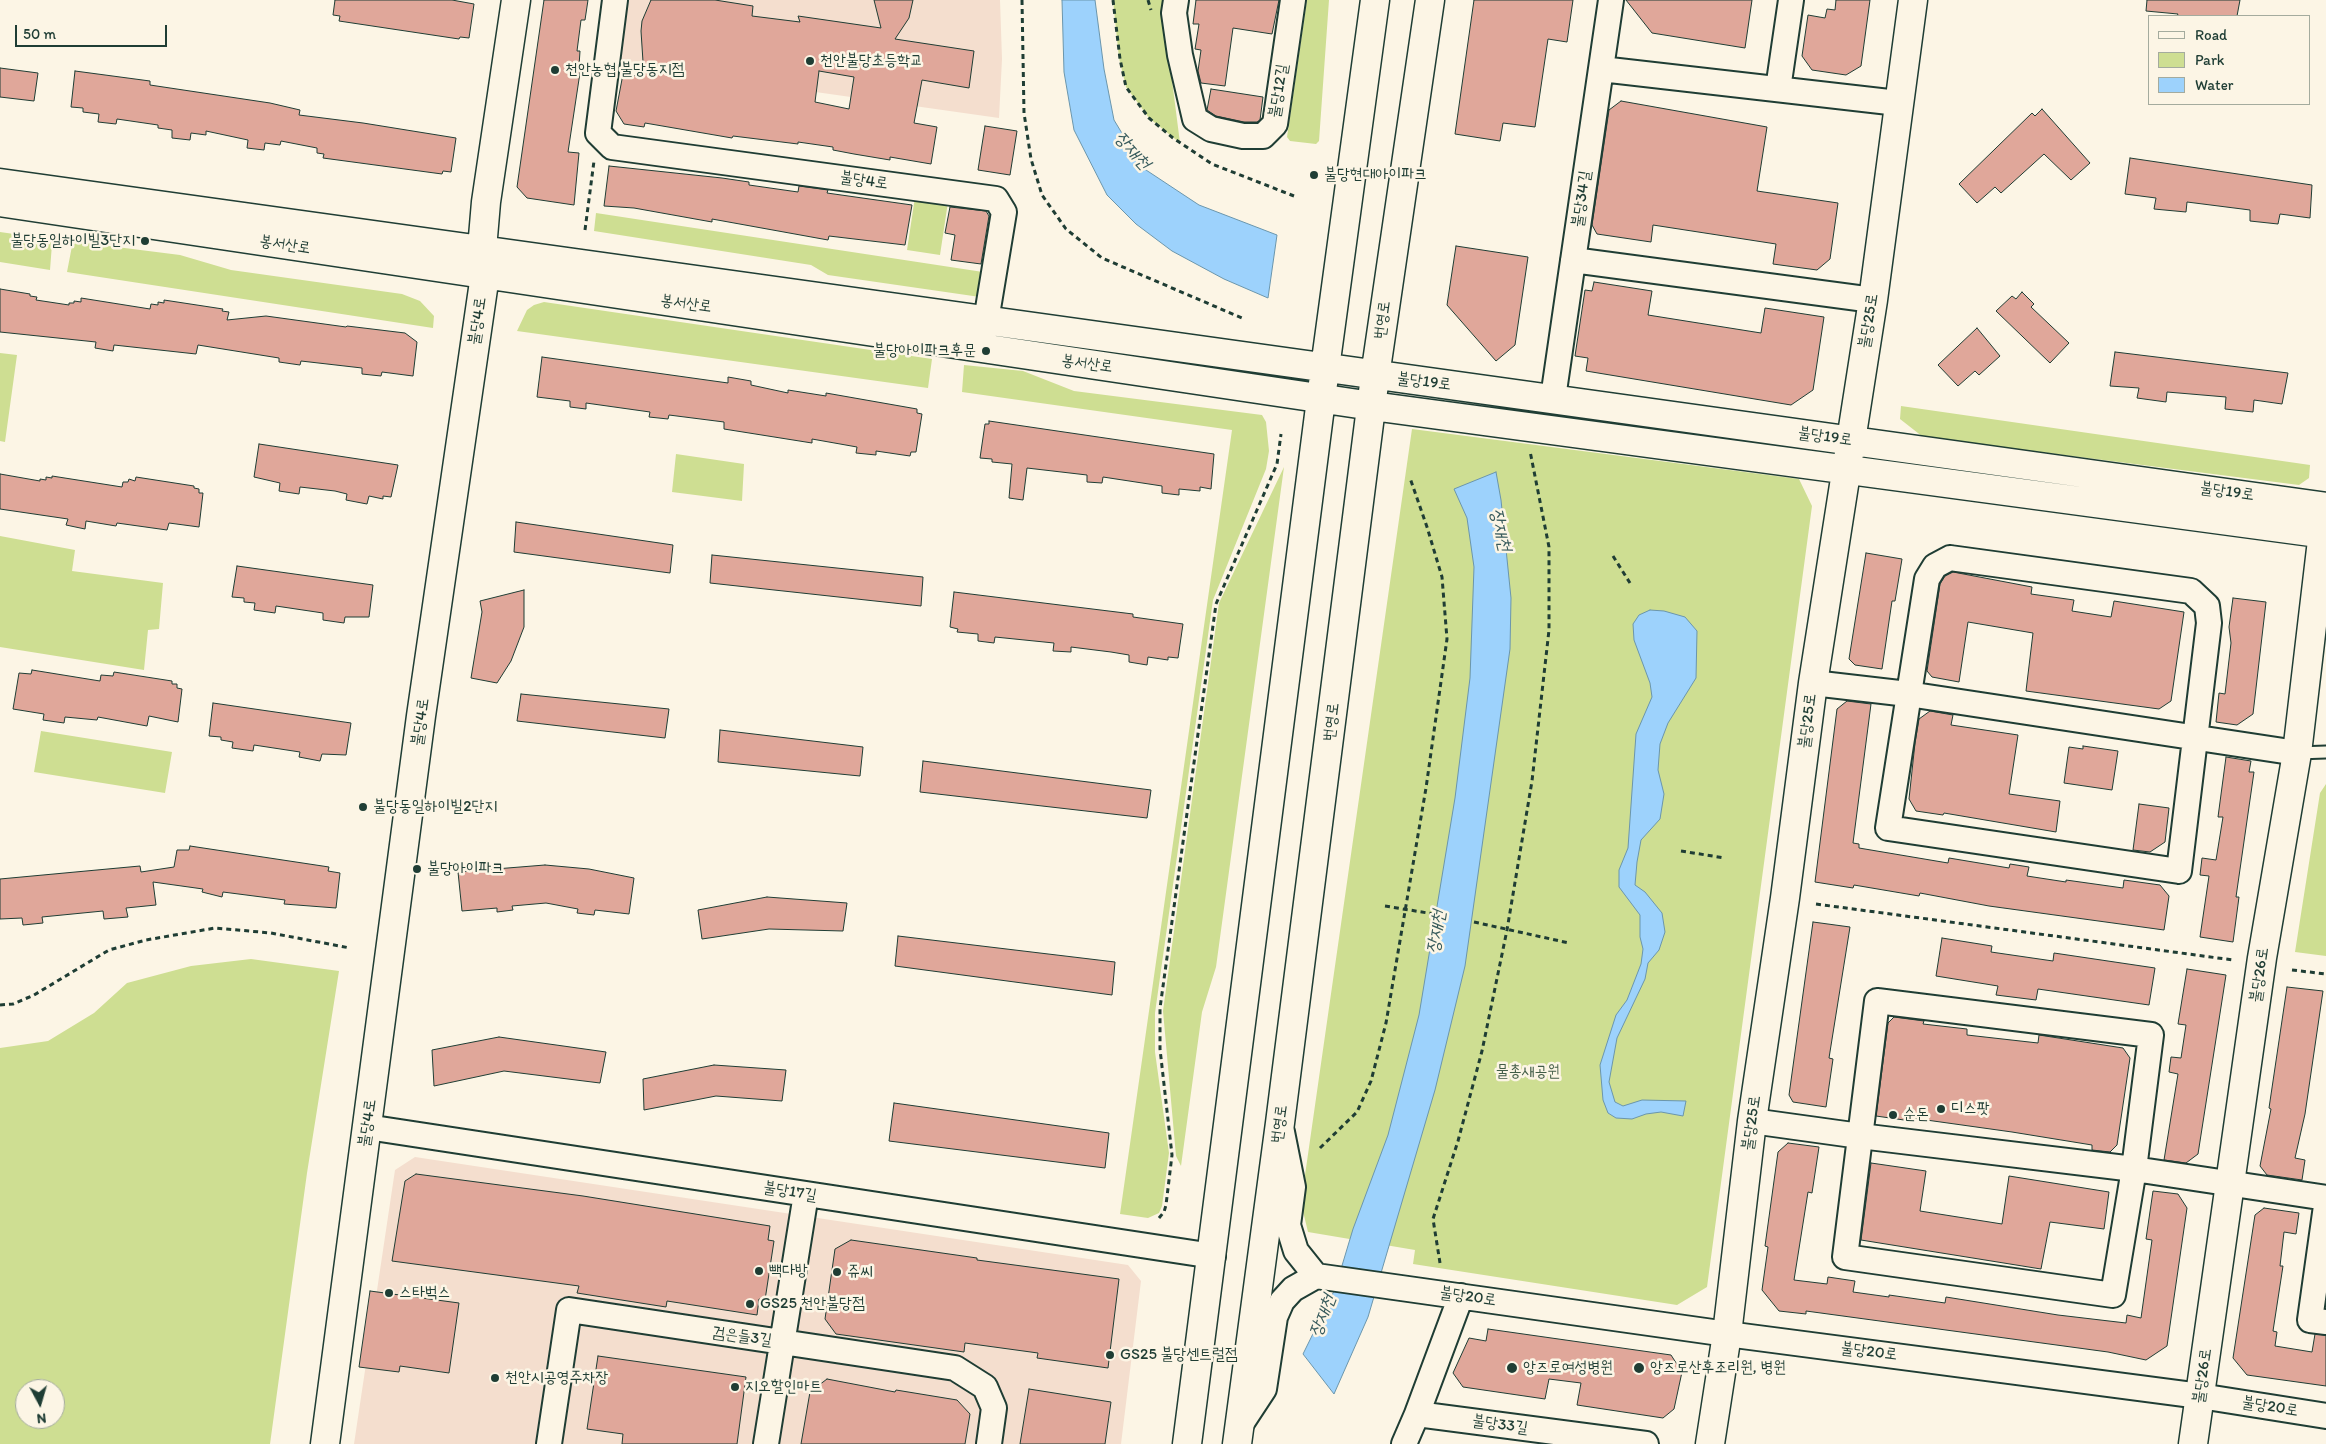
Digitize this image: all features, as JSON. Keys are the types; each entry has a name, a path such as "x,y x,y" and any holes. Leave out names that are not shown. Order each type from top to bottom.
{"street":[{"name":"불당4로","path":"325,1444 421,716 484,262 486,202 516,0"},
{"path":"598,133 615,0"},
{"name":"불당12길","path":"1176,0 1174,12 1180,55 1195,119 1210,129 1243,136 1263,136 1275,124 1293,0"},
{"path":"1187,1444 1213,1256 1325,368 1375,0"},
{"name":"번영로","path":"1238,1436 1280,1123 1375,376 1430,0"},
{"name":"불당34길","path":"1553,398 1611,0"},
{"path":"1778,89 1791,0"},
{"name":"불당25로","path":"1710,1444 1727,1334 1752,1121 1785,898 1813,683 1873,300 1913,0"},
{"path":"1602,69 1898,103"},
{"name":"불당4로","path":"598,133 612,147 996,199 1004,212 982,348"},
{"name":"봉서산로","path":"0,182 484,262 982,348 1372,406"},
{"name":"봉서산로","path":"0,202 484,262 987,320 1325,368"},
{"path":"1573,260 1873,300"},
{"name":"불당19로","path":"1325,368 1553,398 2326,507"},
{"name":"불당19로","path":"1372,406 1548,428 1846,471 2324,534"},
{"name":"불당26로","path":"2193,1444 2262,958 2297,753 2326,507"},
{"path":"1950,558 2191,591 2207,606 2209,623 2195,738 2179,871 1888,828 1927,578 1935,566 1950,558"},
{"path":"1813,683 1908,694 2297,753"},
{"path":"1877,1001 2151,1035 2134,1170 2113,1295 1845,1256 1860,1136 1877,1001"},
{"path":"1752,1121 2231,1183 2326,1198"},
{"path":"1238,1436 1264,1389 1275,1318 1282,1301 1293,1289 1316,1276 1296,1251 1288,1225 1293,1187 1280,1123"},
{"name":"불당17길","path":"367,1127 1213,1256"},
{"path":"766,1444 806,1194"},
{"path":"2326,1206 2310,1320 2326,1322"},
{"name":"불당20로","path":"1316,1276 1727,1334 2200,1396 2326,1416"},
{"path":"1404,1444 1461,1296"},
{"name":"검은들3길","path":"549,1444 568,1310 955,1368 985,1387 994,1408 989,1444"},
{"name":"불당33길","path":"1417,1414 1578,1440 1646,1444"}],"lane":[{"path":"2297,753 2326,752"}],"path":[{"path":"1022,0 1024,112 1031,159 1042,195 1066,229 1102,258 1242,318"},
{"path":"585,230 598,133"},
{"path":"1159,1218 1164,1212 1172,1155 1160,1049 1160,1008 1216,604 1277,464 1281,434"},
{"path":"1440,1263 1433,1219 1458,1141 1482,1051 1507,930 1532,781 1549,630 1549,547 1530,451"},
{"path":"1320,1148 1357,1112 1371,1081 1386,1023 1407,910 1447,639 1442,577 1410,478"},
{"path":"1613,556 1630,583"},
{"path":"1681,851 1724,858"},
{"path":"1816,904 2233,960"},
{"path":"1385,906 1434,914"},
{"path":"1474,922 1568,943"},
{"path":"0,1005 13,1004 34,995 109,950 146,940 215,928 271,933 350,948"},
{"path":"2292,970 2326,974"}],"shaded area":[{"name":"천안불당초등학교","path":"627,0 1000,0 1002,59 999,118 618,64"},
{"path":"415,1157 1128,1265 1141,1281 1121,1444 354,1444 395,1170"}],"green space":[{"path":"1113,0 1164,0 1163,10 1180,143 1149,118 1126,87 1119,58"},
{"path":"1307,0 1329,0 1319,141 1316,144 1290,141 1287,137"},
{"path":"915,197 948,202 940,255 907,250"},
{"path":"596,213 983,272 980,297 828,275 811,265 594,231"},
{"path":"0,232 49,239 52,244 50,270 0,262"},
{"path":"77,242 180,255 231,270 402,294 420,301 434,316 433,328 67,272 72,246"},
{"path":"544,302 932,359 928,388 517,331 527,310 534,305"},
{"path":"0,353 17,355 5,442 0,441"},
{"path":"964,365 1023,371 1074,391 1262,415 1266,422 1269,451 1266,469 1213,600 1155,1013 1155,1052 1169,1153 1162,1206 1159,1213 1148,1218 1120,1214 1232,430 962,392"},
{"path":"1901,406 2310,465 2309,478 2299,485 1923,437 1900,419"},
{"name":"물총새공원","path":"1412,429 1799,479 1812,506 1707,1287 1677,1305 1413,1264 1415,1250 1308,1232 1301,1203"},
{"path":"676,454 744,464 742,501 672,492"},
{"path":"1284,467 1216,967 1202,1012 1181,1166 1176,1156 1163,1011 1219,603"},
{"path":"0,536 75,550 72,571 163,583 159,629 148,630 144,670 0,647"},
{"path":"41,731 172,752 165,793 34,772"},
{"path":"2326,784 2326,956 2295,952 2320,793"},
{"path":"251,959 339,971 307,1173 270,1444 0,1444 0,1048 48,1041 94,1013 127,983 191,966"}],"water":[{"name":"장재천","path":"1062,0 1095,0 1104,69 1114,120 1143,168 1199,205 1277,235 1268,298 1224,279 1172,251 1136,224 1107,195 1074,130 1064,72"},
{"name":"장재천","path":"1496,472 1501,500 1511,598 1510,649 1465,966 1435,1090 1368,1317 1334,1394 1303,1354 1335,1289 1353,1229 1388,1135 1419,1015 1455,798 1470,678 1474,567 1467,518 1454,489"},
{"path":"1650,610 1664,611 1685,617 1697,631 1696,678 1668,723 1660,744 1658,770 1664,794 1660,819 1641,840 1637,862 1635,885 1645,892 1662,913 1665,932 1659,950 1648,963 1645,979 1617,1038 1609,1082 1615,1102 1623,1106 1642,1100 1686,1101 1683,1116 1661,1112 1646,1114 1632,1119 1616,1118 1608,1113 1603,1100 1600,1065 1616,1015 1627,1000 1641,964 1643,949 1640,937 1640,915 1619,887 1619,870 1628,848 1636,734 1652,697 1650,683 1634,640 1633,624 1639,615"}],"building":[{"path":"335,0 452,0 474,4 469,38 460,37 459,39 339,21 340,16 333,15"},
{"path":"544,0 588,0 585,20 581,20 577,51 580,51 579,66 581,66 568,152 579,153 574,205 527,198 517,187"},
{"path":"651,0 715,0 753,6 752,16 800,22 798,16 881,28 874,0 913,0 909,18 895,39 974,51 969,88 922,80 914,123 937,127 931,164 890,157 890,160 833,150 833,147 798,142 798,144 733,136 732,138 645,123 644,127 624,124 616,111 623,74 644,77 642,21","holes":["819,71 854,77 849,109 815,102"]},
{"path":"1196,0 1279,0 1272,34 1233,28 1225,86 1201,83 1198,71 1201,50 1195,49 1199,24 1193,24"},
{"path":"1474,0 1573,0 1567,42 1548,39 1535,127 1503,123 1500,141 1455,134"},
{"path":"1626,0 1752,0 1745,48 1652,33"},
{"path":"1836,0 1870,0 1861,66 1846,75 1812,70 1802,56 1808,15 1825,18 1827,9 1835,10"},
{"path":"2147,0 2240,0 2237,15 2178,15 2146,11"},
{"path":"0,68 38,73 34,101 0,97"},
{"path":"75,71 150,81 150,85 270,103 300,110 299,115 456,138 451,172 443,171 442,174 323,158 324,154 317,153 317,148 281,141 280,145 265,143 264,150 247,148 248,140 206,131 206,135 191,133 190,140 172,138 172,130 158,128 158,125 117,119 116,124 98,122 99,114 83,112 83,108 71,107"},
{"path":"1211,89 1263,97 1260,120 1257,122 1244,122 1216,116 1207,110"},
{"path":"1621,101 1767,127 1757,191 1838,203 1830,259 1817,270 1773,264 1776,244 1653,225 1651,242 1597,234 1592,225 1609,110"},
{"path":"2042,109 2090,163 2071,180 2044,154 2001,193 1995,187 1977,203 1959,184 2032,113 2035,116"},
{"path":"985,126 1017,131 1010,175 978,170"},
{"path":"2130,158 2312,185 2310,218 2280,214 2278,224 2250,221 2250,210 2187,202 2186,212 2154,209 2156,198 2125,194"},
{"path":"609,166 722,178 749,182 749,185 798,192 799,186 828,190 827,193 912,205 905,245 829,236 828,240 712,219 712,222 634,208 604,206"},
{"path":"950,207 986,211 989,216 981,264 951,260 955,235 945,233"},
{"path":"1456,246 1528,257 1515,345 1496,361 1447,305"},
{"path":"1594,282 1652,291 1648,315 1761,333 1765,308 1824,317 1813,390 1791,405 1586,371 1588,358 1575,356 1585,290 1592,291"},
{"path":"0,289 30,294 30,296 37,297 36,300 69,305 69,303 74,303 74,301 81,302 81,298 150,309 151,304 158,305 158,302 164,303 164,300 223,309 222,311 229,312 227,320 266,316 405,333 417,342 413,376 382,372 381,376 362,374 362,368 301,361 300,365 279,362 279,358 198,345 196,354 114,345 113,351 95,348 96,342 0,332"},
{"path":"2022,292 2034,304 2031,307 2069,343 2050,363 1996,311 2012,296 2016,299"},
{"path":"1977,328 2000,356 1979,375 1975,371 1958,386 1938,365"},
{"path":"2115,352 2288,373 2282,404 2254,400 2253,412 2225,409 2226,397 2167,392 2166,402 2137,398 2139,388 2110,386"},
{"path":"542,357 728,383 728,377 751,381 751,385 788,393 788,390 826,396 826,393 917,409 917,413 922,414 916,452 911,452 910,456 876,451 876,455 856,453 857,447 812,439 812,443 724,429 724,422 669,415 668,419 649,417 650,412 586,403 586,409 570,407 570,401 537,397"},
{"path":"989,421 1214,454 1211,489 1200,487 1200,491 1179,489 1179,495 1162,493 1162,486 1103,477 1102,483 1087,482 1087,475 1027,468 1023,500 1009,498 1012,464 992,462 992,459 980,458 985,424 989,424"},
{"path":"259,444 398,465 391,497 383,496 383,499 369,496 367,504 346,500 347,494 335,491 300,487 299,494 279,491 280,483 254,477"},
{"path":"0,474 40,481 40,479 46,480 46,477 52,478 52,476 122,487 123,482 128,482 129,479 135,481 136,477 194,486 194,488 199,489 199,493 203,493 199,527 169,523 167,530 117,523 116,526 86,521 85,529 66,525 68,519 0,509"},
{"path":"516,522 673,545 670,573 514,552"},
{"path":"1866,553 1902,559 1895,601 1892,601 1882,669 1855,665 1849,659"},
{"path":"712,555 923,577 921,606 710,583"},
{"path":"237,566 373,585 369,617 345,617 344,623 323,620 323,613 276,606 275,613 254,610 255,603 244,602 244,598 232,597"},
{"path":"1953,572 2032,587 2031,594 2074,600 2072,611 2111,617 2114,601 2184,612 2171,701 2159,709 2026,691 2033,633 1968,622 1959,682 1932,677 1927,671 1940,584 1945,576"},
{"path":"524,590 524,627 511,661 497,683 471,678 482,612 480,601"},
{"path":"954,592 1133,614 1133,617 1183,624 1178,658 1168,657 1168,660 1148,657 1147,665 1129,662 1129,655 1111,652 1071,647 1071,652 1053,651 1054,643 995,637 994,643 978,641 978,634 957,632 958,629 950,627"},
{"path":"2233,598 2266,602 2253,714 2237,725 2216,722 2219,693 2225,694 2231,643 2229,627"},
{"path":"32,670 100,681 101,675 113,676 114,672 172,681 172,684 177,684 177,688 182,689 178,722 149,716 147,726 98,717 97,720 65,717 64,723 43,720 44,714 13,709 19,673 31,674"},
{"path":"521,694 669,709 665,738 517,721"},
{"path":"1847,701 1871,704 1853,843 1859,844 1859,848 1948,863 1949,858 2009,868 2010,864 2029,867 2027,876 2066,882 2066,880 2123,888 2124,880 2160,885 2169,896 2164,930 1989,906 1920,893 1919,896 1854,885 1853,888 1815,882 1837,709"},
{"path":"213,703 351,723 346,755 322,754 320,761 299,757 300,752 254,745 253,751 232,748 233,742 221,740 221,737 209,736"},
{"path":"1930,711 1953,715 1951,725 2018,735 2009,794 2060,801 2056,832 1944,813 1943,815 1916,811 1909,799 1915,743 1919,719"},
{"path":"720,730 863,747 860,776 718,762"},
{"path":"2083,746 2118,751 2112,790 2064,783 2069,747 2083,749"},
{"path":"2226,757 2251,761 2249,772 2254,772 2236,897 2239,897 2233,942 2200,937 2209,876 2200,875 2202,858 2216,860 2223,817 2218,817"},
{"path":"923,761 1151,790 1147,818 920,792"},
{"path":"2139,804 2169,808 2165,842 2150,852 2133,850"},
{"path":"190,846 329,867 328,871 340,873 336,908 284,904 285,900 223,892 222,897 202,892 203,889 153,882 156,905 126,908 128,917 104,919 103,911 42,917 43,923 23,925 22,918 0,919 0,879 140,866 141,872 174,867 177,850 189,850"},
{"path":"545,865 589,869 634,878 629,914 595,910 594,915 577,913 578,909 546,903 512,906 513,910 497,912 497,908 462,911 458,872"},
{"path":"767,897 847,903 843,931 769,929 702,939 698,910"},
{"path":"1813,922 1850,927 1829,1058 1833,1059 1826,1107 1793,1102 1789,1095"},
{"path":"898,936 1115,962 1112,995 895,966"},
{"path":"1942,938 1992,946 1991,952 2053,961 2054,953 2155,968 2149,1005 2038,989 2036,1000 1996,995 1998,986 1936,976"},
{"path":"2187,969 2226,975 2198,1154 2186,1163 2164,1160 2178,1074 2169,1072 2171,1057 2181,1058 2186,1025 2178,1024"},
{"path":"2287,987 2323,991 2305,1114 2295,1158 2305,1160 2302,1180 2267,1175 2260,1166 2271,1109 2269,1108"},
{"path":"1894,1017 1924,1021 1923,1024 1967,1029 1967,1035 2038,1043 2039,1035 2123,1048 2130,1058 2117,1145 2110,1152 2092,1150 2092,1145 2012,1132 1912,1118 1911,1121 1876,1116 1888,1023"},
{"path":"499,1037 606,1052 600,1083 504,1071 434,1086 432,1050"},
{"path":"714,1065 786,1070 782,1101 716,1096 644,1110 643,1079"},
{"path":"894,1103 1109,1133 1105,1168 889,1141"},
{"path":"1788,1143 1819,1147 1812,1193 1808,1192 1794,1280 1827,1284 1828,1277 1855,1281 1853,1292 1889,1297 1889,1295 1945,1303 1946,1297 2058,1315 2126,1323 2127,1315 2141,1318 2152,1240 2146,1239 2153,1191 2178,1194 2187,1208 2167,1346 2146,1360 2108,1352 1806,1311 1806,1314 1779,1311 1762,1290 1768,1247 1765,1246 1778,1152"},
{"path":"1871,1163 1926,1171 1920,1211 2002,1224 2009,1176 2109,1192 2104,1229 2050,1222 2041,1269 1861,1240"},
{"path":"416,1174 583,1196 770,1226 768,1240 774,1241 765,1300 759,1299 757,1315 667,1301 666,1307 577,1293 579,1286 392,1261 405,1181"},
{"path":"2264,1208 2299,1213 2296,1234 2284,1232 2280,1266 2283,1266 2273,1331 2277,1332 2275,1346 2312,1352 2315,1334 2326,1335 2326,1386 2247,1375 2233,1358 2255,1215"},
{"path":"851,1240 977,1258 977,1260 1119,1279 1108,1368 1037,1358 1038,1353 965,1343 964,1352 836,1334 825,1319 835,1249"},
{"path":"370,1291 459,1303 449,1373 400,1366 399,1372 359,1367"},
{"path":"1488,1329 1671,1355 1682,1372 1674,1409 1663,1418 1577,1405 1581,1383 1549,1379 1545,1399 1463,1387 1453,1373 1469,1338 1486,1341"},
{"path":"598,1356 746,1377 737,1444 622,1444 623,1434 587,1429"},
{"path":"827,1379 895,1392 896,1390 957,1400 970,1414 965,1444 801,1444 810,1392"},
{"path":"1029,1389 1111,1402 1105,1444 1020,1444"}],"place":[{"name":"천안불당초등학교","path":"810,61"},
{"name":"천안농협 불당동지점","path":"555,70"},
{"name":"불당현대아이파크","path":"1314,175"},
{"name":"불당동일하이빌3단지","path":"145,241"},
{"name":"불당아이파크후문","path":"986,351"},
{"name":"불당동일하이빌2단지","path":"363,807"},
{"name":"불당아이파크","path":"417,869"},
{"name":"디스팟","path":"1941,1109"},
{"name":"순돈","path":"1893,1115"},
{"name":"빽다방","path":"759,1271"},
{"name":"쥬씨","path":"837,1272"},
{"name":"스타벅스","path":"389,1293"},
{"name":"GS25 천안불당점","path":"750,1304"},
{"name":"GS25 불당센트럴점","path":"1110,1355"},
{"name":"앙즈로여성병원","path":"1512,1368"},
{"name":"앙즈로산후조리원, 병원","path":"1639,1368"},
{"name":"천안시공영주차장","path":"495,1378"},
{"name":"지오할인마트","path":"735,1387"}]}
